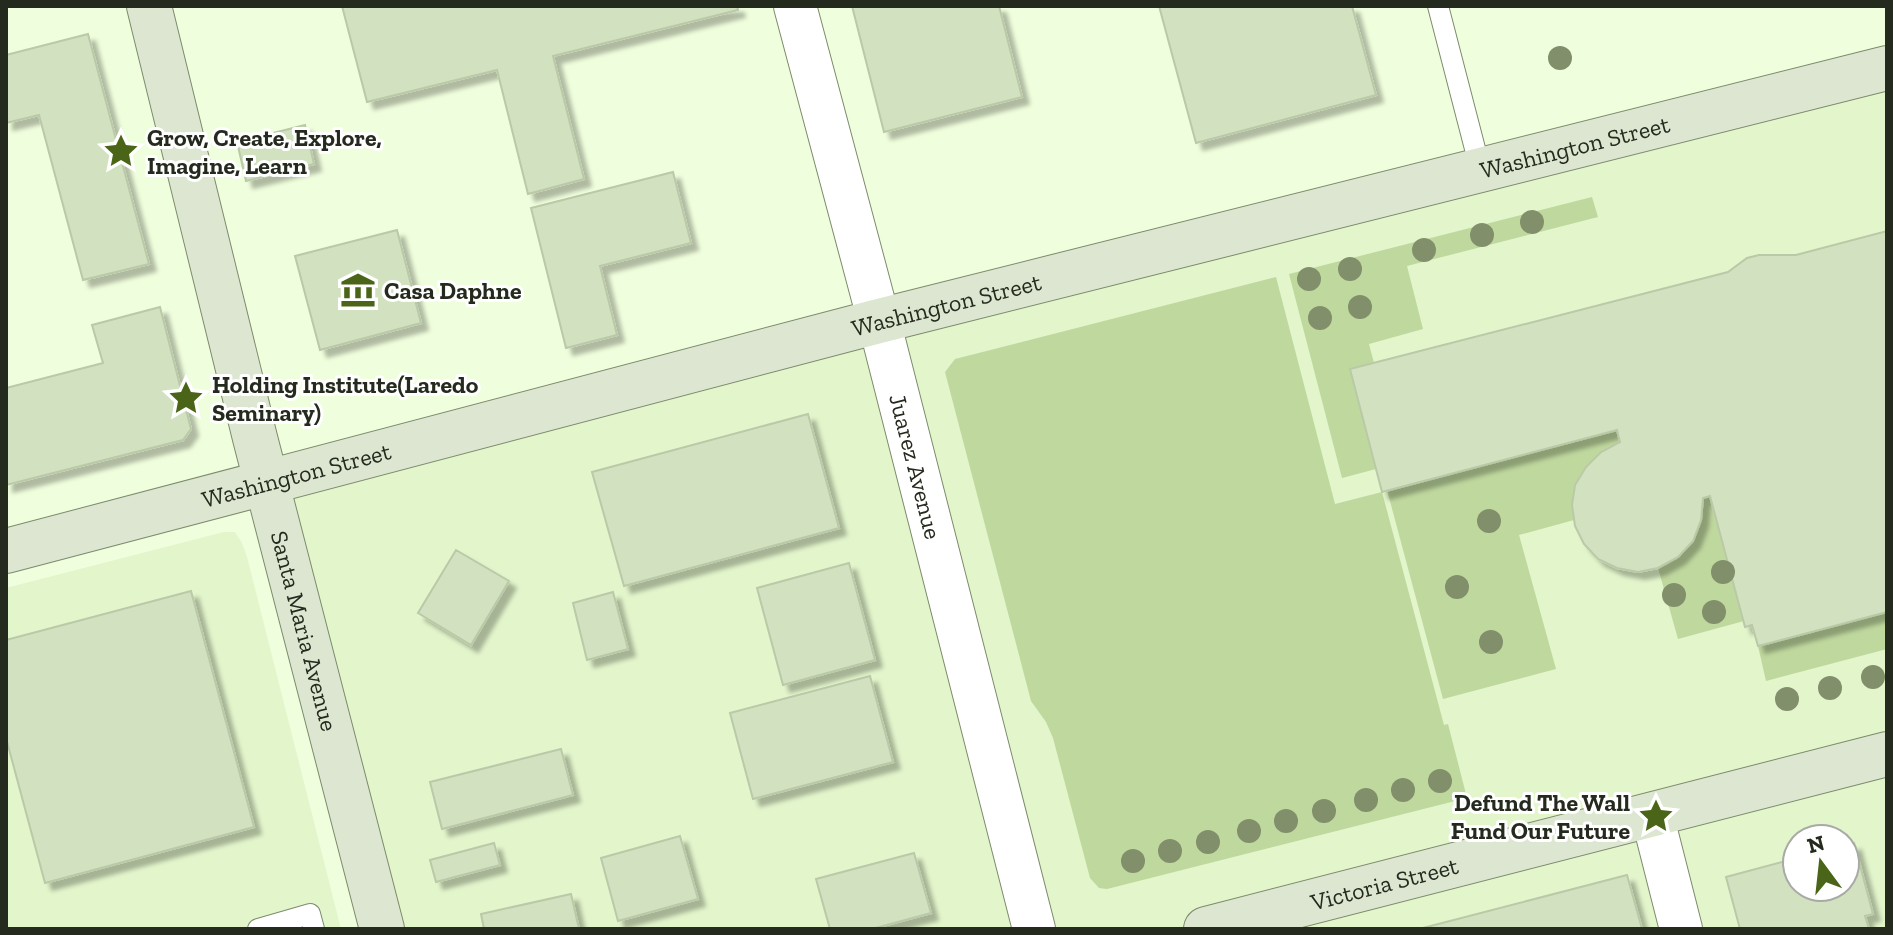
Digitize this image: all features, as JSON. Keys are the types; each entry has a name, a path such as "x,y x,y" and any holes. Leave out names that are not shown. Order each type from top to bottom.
{"main road":[{"name":"Santa Maria Avenue","path":"149,6 266,483 382,929"},
{"name":"Washington Street","path":"6,551 879,321 1887,68"},
{"name":"Victoria Street","path":"1206,929 1887,754"}],"street":[{"name":"Juarez Avenue","path":"795,6 1034,929"},
{"path":"1652,815 1681,929"}],"lane":[{"path":"1438,6 1480,168"},
{"path":"258,929 310,914 314,929"}],"shaded area":[{"path":"1887,68 1887,929 382,929 266,483"},
{"path":"1592,197 1598,217 1407,266 1423,329 1369,344 1374,363 1350,369 1376,469 1342,478 1289,274"},
{"path":"1276,277 1335,504 1382,492 1444,725 1448,724 1467,798 1107,889 1099,888 1090,878 1053,738 1031,701 945,372 955,359"},
{"path":"1617,430 1620,442 1590,464 1578,483 1573,506 1574,520 1519,535 1556,669 1443,699 1387,490"},
{"path":"1710,496 1744,621 1678,639 1658,568 1679,555 1692,540 1703,498"},
{"path":"224,532 235,532 247,557 341,929 6,929 6,588"},
{"path":"1887,612 1887,649 1766,681 1758,646"}],"building":[{"path":"342,6 737,6 738,10 553,56 584,179 528,194 497,70 367,102"},
{"path":"852,6 999,6 1022,97 884,132"},
{"path":"1159,6 1352,6 1376,95 1196,143"},
{"path":"88,34 149,264 83,280 39,115 6,123 6,55"},
{"path":"305,125 314,164 246,181 237,142"},
{"path":"673,172 691,243 600,266 617,335 566,348 531,208"},
{"name":"Casa Daphne","path":"397,230 421,323 320,350 295,256"},
{"path":"1887,231 1887,612 1758,646 1752,625 1745,627 1710,496 1703,498 1701,520 1693,541 1678,557 1658,568 1638,572 1617,568 1598,559 1584,544 1575,526 1572,505 1575,485 1586,467 1601,452 1620,442 1617,430 1382,492 1350,369 1728,272 1747,258 1796,255"},
{"path":"160,307 191,429 183,440 6,485 6,388 103,363 92,325"},
{"path":"808,414 839,528 624,586 592,472"},
{"path":"456,550 509,581 471,645 418,613"},
{"path":"849,563 875,660 783,685 757,588"},
{"path":"191,591 254,827 45,883 6,738 6,640"},
{"path":"613,592 628,649 587,660 573,603"},
{"path":"870,676 893,762 753,799 730,713"},
{"path":"561,749 573,795 442,829 430,782"},
{"path":"680,836 698,899 618,921 601,858"},
{"path":"494,843 500,865 436,882 430,860"},
{"path":"914,853 931,913 872,929 830,929 816,879"},
{"path":"1781,862 1781,903 1861,903 1861,869 1873,914 1865,916 1869,929 1740,929 1726,877"},
{"path":"1627,875 1642,929 1419,929"},
{"path":"571,894 579,929 484,929 481,914"}],"place":[{"name":"Grow, Create, Explore, Imagine, Learn","path":"121,151"},
{"name":"Casa Daphne","path":"358,290"},
{"name":"Holding Institute(Laredo Seminary)","path":"186,398"},
{"name":"Defund The Wall Fund Our Future","path":"1656,816"}]}
